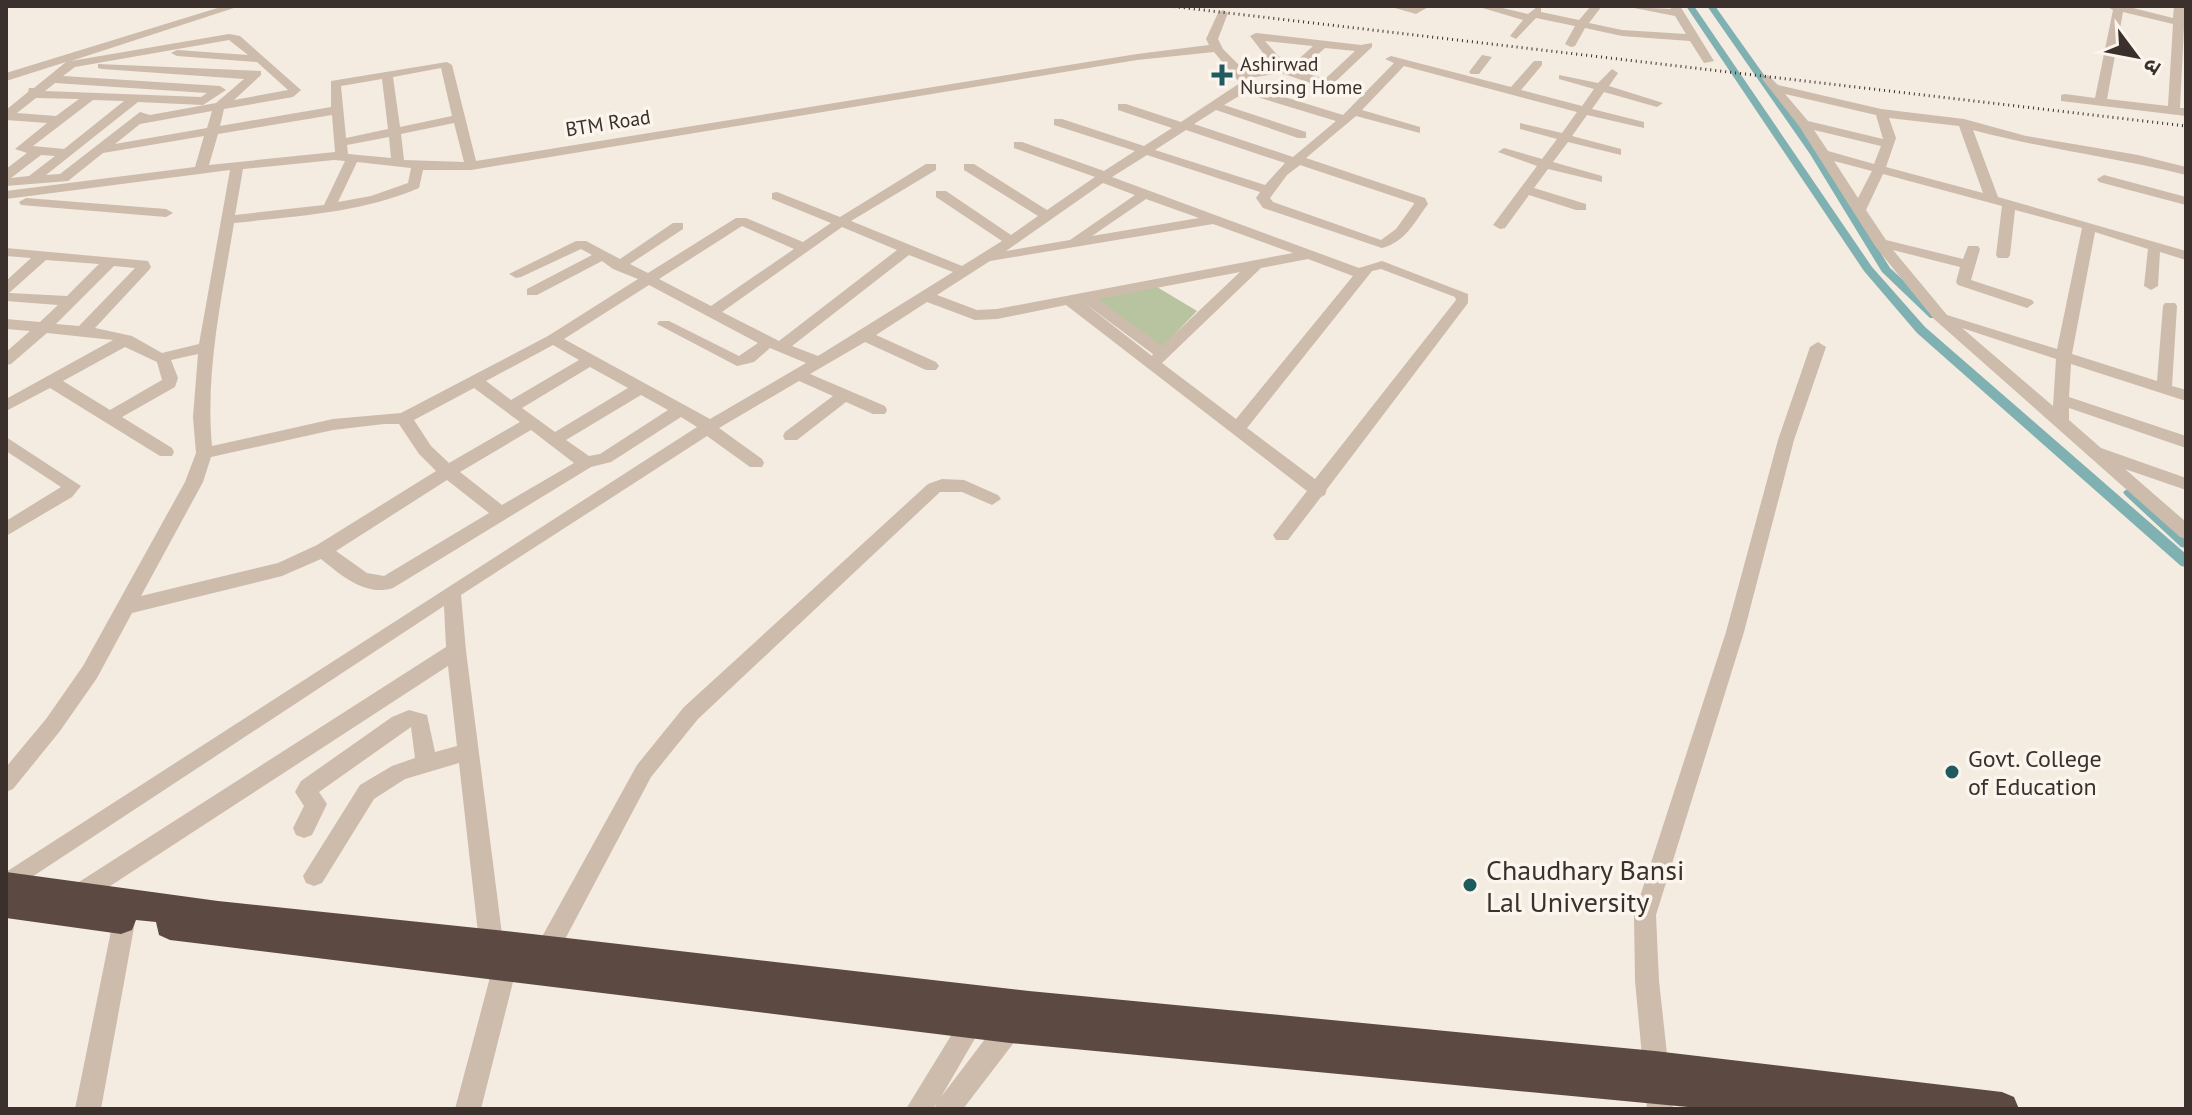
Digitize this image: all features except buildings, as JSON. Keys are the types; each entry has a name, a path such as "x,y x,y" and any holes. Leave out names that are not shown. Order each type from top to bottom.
{"highway":[{"path":"6,885 74,897 125,912"},
{"path":"6,904 125,912 1019,1017 1845,1109"},
{"path":"498,954 546,952 979,1012"},
{"path":"1657,1088 2002,1109"}],"street":[{"path":"6,77 68,61 235,6"},
{"path":"1393,6 1416,11 1425,6"},
{"path":"1481,6 1535,13 1556,20 1652,37 1695,38"},
{"path":"1556,20 1567,6"},
{"path":"1571,44 1581,25 1597,6"},
{"path":"2065,98 2180,111 2179,6"},
{"path":"1634,7 1678,10 1708,61"},
{"path":"2100,102 2116,7 2181,23"},
{"path":"1225,10 1212,39 1215,48 1242,81 1343,116 1416,130"},
{"path":"1516,36 1535,13"},
{"path":"1326,84 1367,46 1256,36 1286,71 1326,84 1355,92"},
{"path":"58,120 6,116 53,79 68,61 216,39 236,38 295,90 137,121"},
{"path":"161,86 216,39"},
{"path":"6,885 708,427 820,363 964,272 1103,177 1215,106 1242,81 1286,71 1323,43"},
{"name":"BTM Road","path":"17,196 345,152 398,162 471,166 1091,64 1215,48"},
{"path":"149,51 261,63"},
{"path":"1343,116 1355,92 1405,53 1475,72 1515,89"},
{"path":"1475,72 1486,57"},
{"path":"1396,60 1515,89 1640,125"},
{"path":"1122,107 1297,161 1418,200 1421,204 1391,242 1380,245 1268,205 1263,198 1282,172 1297,161 1343,116 1396,60"},
{"path":"68,61 254,76"},
{"path":"201,170 219,107 254,76 261,63"},
{"path":"330,206 345,152 335,84 439,63 446,65 471,166"},
{"path":"1515,89 1538,63"},
{"path":"23,72 35,94"},
{"path":"1500,225 1612,73"},
{"path":"387,74 398,162"},
{"path":"1563,77 1657,103"},
{"path":"53,79 237,91"},
{"path":"2186,171 2138,159 2025,140 1964,123 1881,113 1771,84 1802,123 1858,212 1915,291 1939,316 2186,532"},
{"path":"35,94 205,101 220,90"},
{"path":"6,175 58,120 88,98"},
{"path":"17,196 133,100"},
{"path":"17,196 63,178 162,101"},
{"path":"1215,106 1302,135"},
{"path":"100,150 337,110"},
{"path":"1858,212 1890,138 1881,113"},
{"path":"345,152 394,132 459,118"},
{"path":"1058,122 1266,190"},
{"path":"1802,123 1888,144"},
{"path":"1964,123 1992,200"},
{"path":"1524,126 1617,152"},
{"path":"6,144 67,153"},
{"path":"1018,145 1103,177 1142,196 1362,274"},
{"path":"1504,152 1597,179"},
{"path":"1821,153 2089,226 2186,256"},
{"path":"226,220 330,206 402,192 414,185 418,164"},
{"path":"6,783 75,693 127,607 194,482 204,453 201,417 206,347 237,166"},
{"path":"711,313 841,222 931,167"},
{"path":"969,167 1048,216"},
{"path":"2104,179 2186,201"},
{"path":"6,182 17,196 166,213"},
{"path":"1525,190 1581,207"},
{"path":"941,194 1011,241"},
{"path":"777,196 964,272"},
{"path":"1071,244 1142,196"},
{"path":"2003,255 2009,204"},
{"path":"987,257 1211,220"},
{"path":"403,419 553,339 741,221 804,248"},
{"path":"618,266 678,226"},
{"path":"2061,423 2059,399 2089,226"},
{"path":"1880,243 1969,265"},
{"path":"516,274 576,245 584,245 618,266 774,345 820,363"},
{"path":"2151,286 2156,247"},
{"path":"664,324 737,361 749,358 774,345 907,249"},
{"path":"1973,249 1963,279 1966,285 2027,303"},
{"path":"7,253 139,262 144,267 84,330"},
{"path":"926,296 975,315 997,314 1307,255"},
{"path":"6,289 42,256"},
{"path":"532,292 601,256"},
{"path":"6,360 112,260"},
{"path":"1238,428 1362,274 1372,266 1382,265 1450,288 1463,300 1319,491 1282,535"},
{"path":"1157,359 1255,266"},
{"path":"6,297 70,301"},
{"path":"1076,297 1319,491"},
{"path":"2164,389 2170,306"},
{"path":"1939,316 2186,396"},
{"path":"6,324 84,330 127,339 163,358 206,347"},
{"path":"864,336 931,366"},
{"path":"6,406 127,339"},
{"path":"553,339 708,427 756,463"},
{"path":"1657,1088 1647,981 1645,915 1735,632 1786,440 1818,347"},
{"path":"110,417 169,383 163,358"},
{"path":"511,407 590,360"},
{"path":"798,375 842,397 879,410"},
{"path":"475,381 586,463"},
{"path":"52,382 166,452"},
{"path":"554,440 640,388"},
{"path":"791,436 842,397"},
{"path":"2059,399 2186,442"},
{"path":"323,550 361,580 373,584 387,583 586,463 605,458 680,410"},
{"path":"204,453 388,416 403,419 412,427 418,442 430,455 502,515"},
{"path":"127,607 282,569 323,550 531,423"},
{"path":"6,443 72,486 66,493 6,529"},
{"path":"2095,452 2186,484"},
{"path":"546,952 644,771 691,713 934,488 947,483 963,485 992,499"},
{"path":"452,593 456,651 498,954 468,1109"},
{"path":"74,897 456,651"},
{"path":"304,828 316,804 306,792 308,788 409,718 420,721 426,763"},
{"path":"314,876 367,792 399,772 469,751"},
{"path":"88,1109 125,912"},
{"path":"919,1109 979,1012"},
{"path":"947,1109 1019,1017"}],"green space":[{"path":"1157,287 1197,311 1162,347 1096,299"}],"waterway":[{"path":"1690,6 1868,269 1921,330 2186,562"},
{"path":"1711,6 1815,154 1886,270 1934,315"},
{"path":"2130,492 2186,543"}],"railway":[{"path":"1169,6 2186,126"}],"place":[{"name":"Ashirwad Nursing Home","path":"1222,75"},
{"name":"Govt. College of Education","path":"1952,772"},
{"name":"Chaudhary Bansi Lal University","path":"1470,885"}]}
